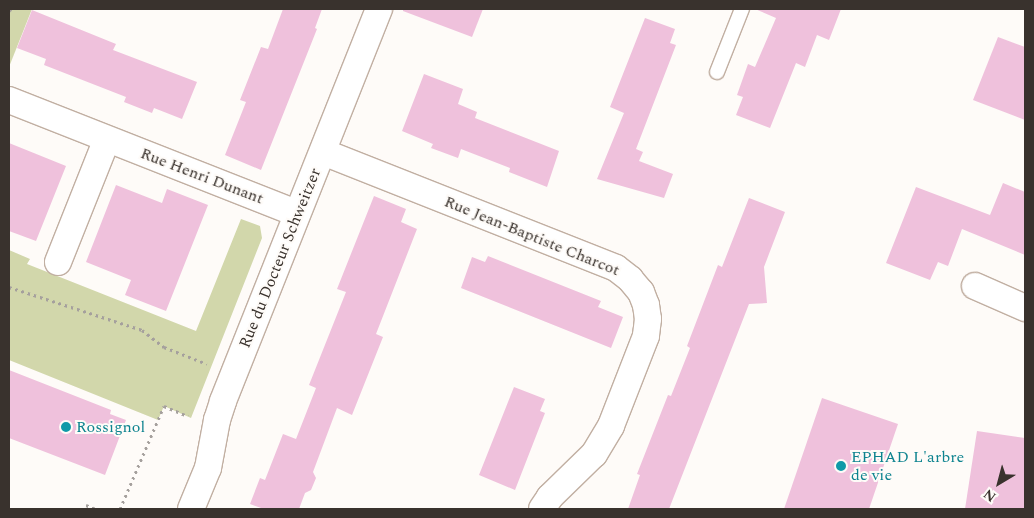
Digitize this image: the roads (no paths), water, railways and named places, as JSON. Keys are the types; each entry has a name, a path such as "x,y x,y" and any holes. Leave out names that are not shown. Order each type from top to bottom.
{"street":[{"name":"Rue du Docteur Schweitzer","path":"191,509 208,468 217,420 223,400 379,9"},
{"name":"Rue Henri Dunant","path":"9,100 296,213"},
{"path":"58,262 107,139"},
{"name":"Rue Jean-Baptiste Charcot","path":"323,152 616,268 630,279 641,292 646,305 648,319 646,336 611,426 594,454 550,497 542,509"},
{"path":"975,286 1025,308"}],"lane":[{"path":"717,72 742,9"}],"place":[{"name":"Rossignol","path":"66,427"},
{"name":"EPHAD L'arbre de vie","path":"841,466"}]}
